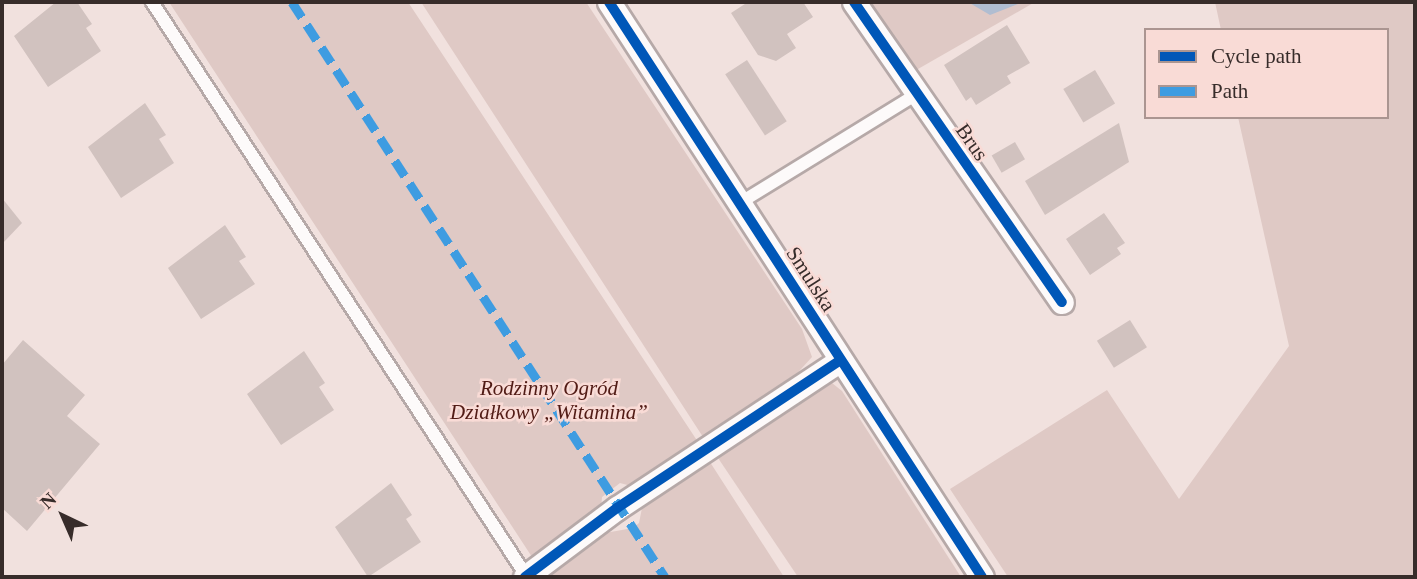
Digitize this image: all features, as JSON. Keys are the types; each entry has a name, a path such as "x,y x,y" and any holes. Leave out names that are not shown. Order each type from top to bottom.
{"street":[{"name":"Smulska","path":"609,2 982,577"},
{"name":"Brus","path":"854,2 915,95 1062,302"},
{"path":"526,577 617,508 841,359"}],"lane":[{"path":"152,2 526,577"},
{"path":"738,204 915,95"}],"green space":[{"name":"Rodzinny Ogród Działkowy „Witamina”","path":"169,2 408,2 698,442 635,487 620,483 602,497 601,510 532,557"},
{"path":"421,2 586,2 802,329 812,357 781,391 759,399 703,437"},
{"path":"870,2 1035,2 911,73"},
{"path":"1215,2 1415,2 1415,577 1008,577 950,489 1107,390 1179,499 1289,346 1238,119 1389,119 1389,28 1221,28"},
{"path":"832,383 842,391 961,577 798,577 716,455"},
{"path":"708,459 784,577 543,577 605,533 633,528 639,523 644,498"}],"water":[{"path":"968,2 1023,2 990,15"}],"building":[{"path":"56,2 77,2 92,24 86,28 101,51 48,87 14,36"},
{"path":"748,2 803,2 813,17 787,34 796,48 776,61 758,55 731,13"},
{"path":"1007,25 1030,63 1007,76 1011,83 976,105 971,97 966,101 944,65"},
{"path":"747,60 787,121 765,135 725,74"},
{"path":"1095,70 1115,103 1083,122 1063,89"},
{"path":"145,103 166,135 159,139 174,163 121,198 88,147"},
{"path":"1119,123 1129,162 1045,215 1025,181"},
{"path":"1015,142 1025,159 1002,173 992,156"},
{"path":"2,198 22,223 2,244"},
{"path":"1104,213 1125,243 1117,248 1121,254 1090,275 1066,239"},
{"path":"225,225 246,257 239,261 255,284 201,319 168,268"},
{"path":"1130,320 1147,347 1114,368 1097,341"},
{"path":"23,340 85,395 67,416 100,444 27,531 2,508 2,365"},
{"path":"304,351 325,383 319,387 334,410 281,445 247,394"},
{"path":"391,483 412,515 406,519 421,542 368,577 335,527"}],"marked path":[{"path":"292,2 665,577"}],"cycle path":[{"path":"609,2 982,577"},
{"path":"854,2 1062,302"},
{"path":"525,577 617,508 841,360"}]}
